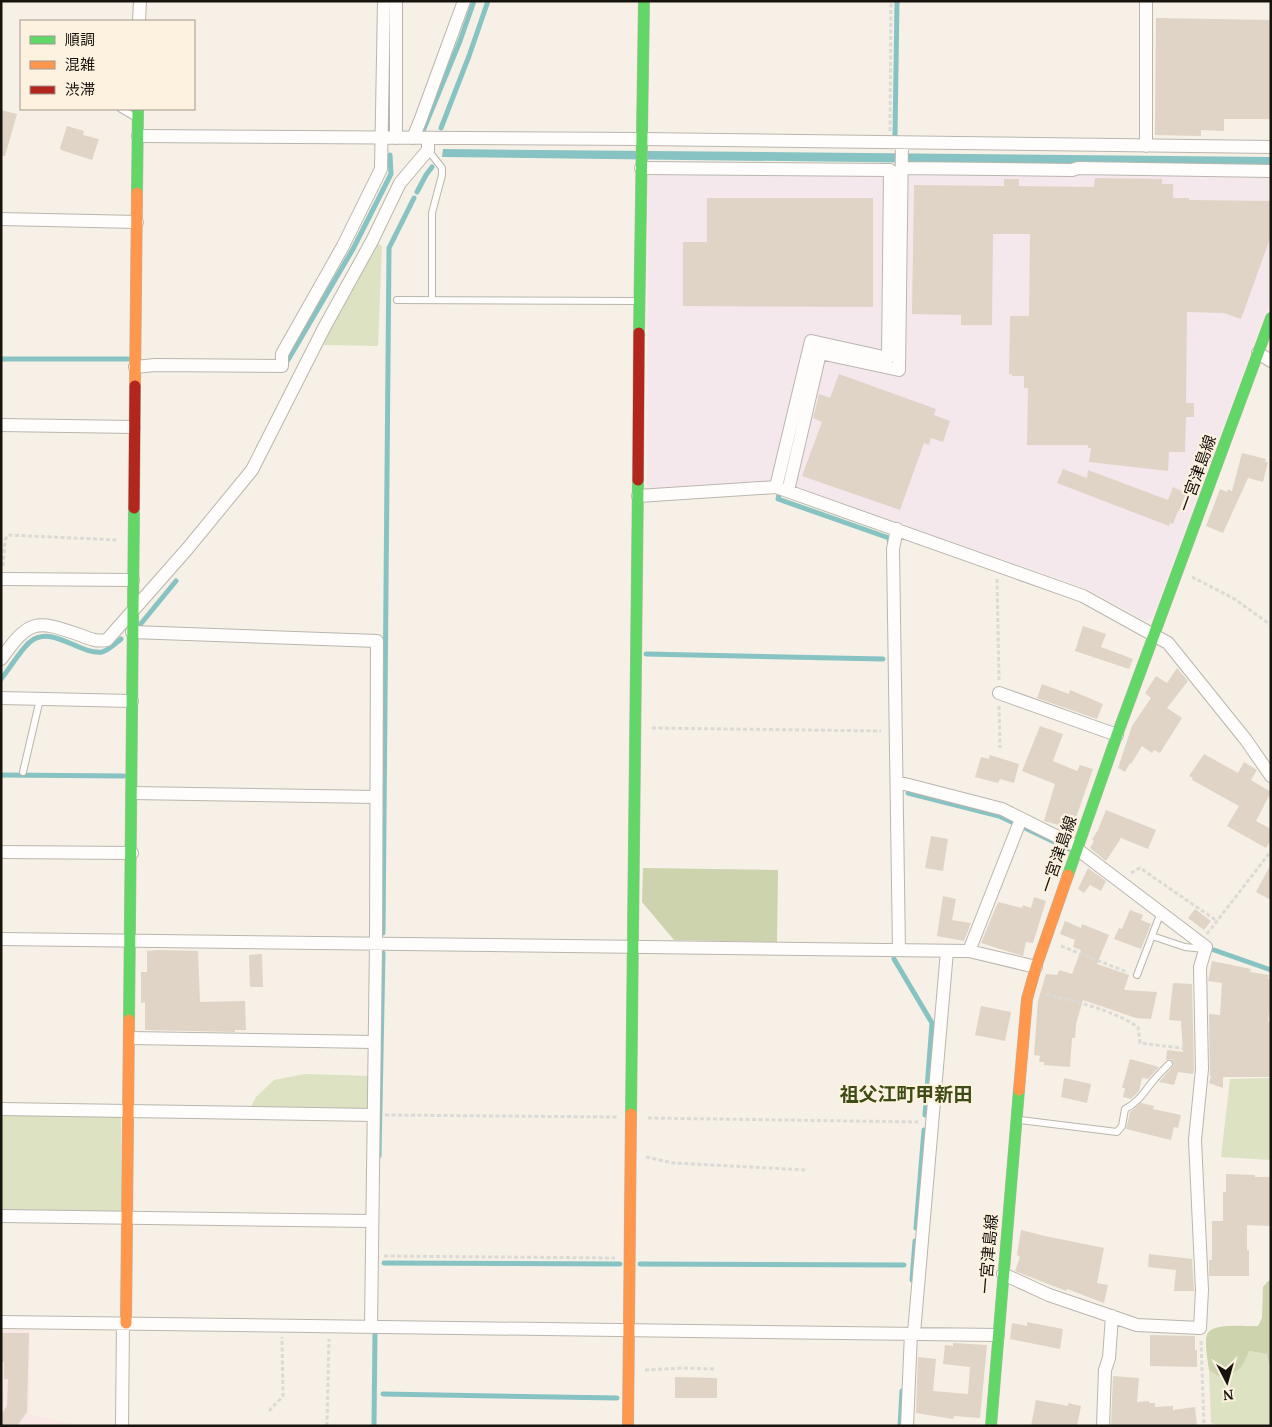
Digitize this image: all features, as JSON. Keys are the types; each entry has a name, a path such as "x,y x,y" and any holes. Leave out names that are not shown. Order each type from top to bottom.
{"street":[{"path":"139,20 140,1"},
{"path":"135,367 155,365 282,366 282,354 343,246 381,169 384,1"},
{"path":"396,1 396,138"},
{"path":"412,138 464,1"},
{"path":"628,1426 644,1"},
{"path":"1146,1 1146,146"},
{"path":"122,1426 128,1218 132,940 132,613 138,114"},
{"path":"138,136 412,138 428,144 641,143 1271,147"},
{"path":"1,660 17,637 30,628 46,625 56,626 98,642 107,640 188,548 252,470 324,328 372,241 400,183 428,144"},
{"path":"782,489 820,353 899,370 894,323 895,184 901,167 898,145"},
{"path":"641,164 890,170 895,184"},
{"path":"901,167 1271,171"},
{"path":"1,219 137,222"},
{"name":"一宮津島線","path":"991,1426 1024,1024 1030,989 1045,940 1117,734 1269,325"},
{"path":"1258,353 1271,361"},
{"path":"1,425 134,427"},
{"path":"638,496 782,489 1083,596 1168,643 1246,740 1271,776"},
{"path":"897,529 893,549 899,950"},
{"path":"2,579 133,580"},
{"path":"132,632 377,641 374,1042 379,1115 372,1221 371,1327"},
{"path":"999,693 1117,734"},
{"path":"1,698 132,701"},
{"path":"896,782 1002,809 1077,848 1205,947 1200,967 1202,1069 1195,1140 1202,1290 1200,1328 1137,1325 1049,1295 1003,1274"},
{"path":"132,793 376,798"},
{"path":"969,951 1021,819"},
{"path":"1,852 132,853"},
{"path":"1,939 969,951 1036,968"},
{"path":"907,1426 913,1333 947,951"},
{"path":"130,1038 374,1042"},
{"path":"1,1109 379,1115"},
{"path":"1,1216 372,1221"},
{"path":"1103,1426 1105,1370 1109,1358 1112,1316"},
{"path":"1,1322 998,1335"}],"lane":[{"path":"124,110 138,114"},
{"path":"428,144 442,168 442,175 432,213 432,300"},
{"path":"397,300 640,301"},
{"path":"23,772 40,699"},
{"path":"1137,976 1161,912"},
{"path":"1152,936 1185,947 1205,947"},
{"path":"1016,1120 1117,1132 1122,1126 1125,1109 1132,1106 1143,1095 1169,1064"}],"path":[{"path":"891,1 898,145"},
{"path":"2,579 5,540 8,536 133,540"},
{"path":"997,566 1000,748"},
{"path":"1178,570 1233,598 1271,624"},
{"path":"636,728 881,731"},
{"path":"1205,947 1207,934 1271,851"},
{"path":"1120,880 1140,868 1217,921"},
{"path":"1045,940 1137,976"},
{"path":"1030,989 1085,1004 1128,1020 1138,1026 1140,1043 1202,1051"},
{"path":"379,1115 932,1123"},
{"path":"631,1154 673,1163 807,1170"},
{"path":"381,1256 630,1258"},
{"path":"269,1411 283,1396 282,1326"},
{"path":"328,1426 329,1326"},
{"path":"1200,1328 1204,1426"},
{"path":"629,1371 683,1368 714,1369"}],"shaded area":[{"path":"1083,172 1271,174 1271,298 1152,619 1146,621 1087,589 794,486 824,356 902,373 905,173 1082,175"},
{"path":"655,174 887,176 885,353 809,337 774,484 651,490 647,483 648,176 654,176"},
{"path":"1,1330 30,1330 29,1414 82,1426 1,1426"}],"green space":[{"path":"377,243 382,246 378,346 324,345 330,327"},
{"path":"643,868 778,870 777,942 674,940 642,902"},
{"path":"305,1074 370,1076 370,1107 365,1110 250,1108 256,1097 274,1080"},
{"path":"1271,1078 1271,1160 1221,1157 1230,1079"},
{"path":"1,1115 121,1116 122,1211 1,1212"},
{"path":"1268,1281 1271,1281 1271,1364 1269,1364 1267,1354 1249,1351 1244,1363 1238,1370 1218,1376 1209,1370 1206,1347 1207,1335 1215,1328 1258,1326 1262,1318 1263,1287"},
{"path":"1248,1351 1268,1354 1269,1364 1271,1364 1271,1426 1220,1426 1211,1423 1209,1370 1218,1376 1246,1359"}],"water":[{"path":"443,149 1271,157 1271,167 442,157"}],"building":[{"path":"1156,18 1271,20 1271,119 1224,119 1224,131 1201,130 1201,136 1155,135"},
{"path":"1,110 17,114 5,156 1,156"},
{"path":"67,126 84,131 83,135 99,139 92,160 61,150"},
{"path":"1095,178 1162,179 1162,184 1173,184 1173,198 1189,198 1189,200 1271,201 1271,236 1241,319 1224,313 1187,312 1186,403 1194,403 1194,417 1186,417 1185,452 1169,452 1168,471 1089,462 1091,448 1088,448 1088,445 1027,445 1028,388 1024,388 1024,376 1012,376 1012,374 1009,374 1010,316 1029,316 1030,234 993,234 992,325 961,325 961,315 912,314 914,185 1004,186 1004,179 1019,179 1019,186 1094,187"},
{"path":"707,198 873,198 873,307 683,306 683,242 707,242"},
{"path":"839,374 936,409 934,415 950,421 943,442 931,438 929,445 924,443 900,510 802,476 822,422 813,418 819,394 830,398"},
{"path":"1242,453 1266,459 1265,462 1268,462 1263,482 1248,478 1223,533 1206,526 1220,489 1227,492 1228,489 1232,491"},
{"path":"1063,469 1087,478 1088,470 1168,500 1173,487 1186,493 1173,524 1170,523 1169,526 1057,483"},
{"path":"1083,626 1106,634 1101,647 1133,659 1129,669 1075,651"},
{"path":"1177,668 1188,681 1167,708 1182,718 1160,753 1154,750 1152,753 1142,746 1125,772 1118,768 1132,726 1151,698 1145,693 1156,676 1167,683"},
{"path":"1042,684 1069,694 1070,690 1103,704 1097,719 1037,698"},
{"path":"1040,726 1063,734 1053,761 1077,771 1080,765 1093,769 1072,829 1044,821 1055,784 1022,771"},
{"path":"1204,754 1238,773 1244,762 1257,770 1251,780 1271,792 1256,821 1271,829 1271,840 1266,848 1227,826 1239,806 1192,780 1193,778 1189,776"},
{"path":"990,755 1019,764 1014,783 1000,779 998,783 975,777 981,757 989,759"},
{"path":"1106,810 1156,830 1148,849 1121,838 1106,861 1090,848"},
{"path":"931,836 948,839 943,871 925,868"},
{"path":"1271,864 1271,900 1256,892"},
{"path":"1088,868 1106,881 1101,891 1090,885 1084,893 1078,889"},
{"path":"943,896 956,899 952,920 971,923 964,941 937,936"},
{"path":"1034,897 1046,901 1033,943 1026,942 1023,956 981,943 998,902 1022,908 1023,905 1031,908"},
{"path":"1195,909 1211,921 1204,930 1188,918"},
{"path":"1130,910 1143,915 1141,920 1151,924 1141,949 1114,939 1119,928 1122,929"},
{"path":"1065,921 1081,928 1082,924 1109,935 1097,964 1129,975 1124,990 1157,992 1151,1019 1136,1018 1083,1000 1076,1024 1075,1038 1072,1038 1070,1067 1044,1065 1044,1062 1039,1062 1040,1056 1034,1055 1038,1001 1046,974 1057,975 1059,970 1072,974 1081,950 1073,947 1075,940 1060,934"},
{"path":"147,951 198,951 200,1002 245,1001 246,1030 235,1030 235,1032 145,1030 145,1002 141,1003 141,972 147,972"},
{"path":"262,954 263,987 250,987 249,955"},
{"path":"1212,961 1251,969 1250,972 1269,975 1268,979 1271,979 1271,1004 1268,1021 1271,1022 1271,1077 1223,1077 1223,1088 1209,1083 1211,1076 1209,1014 1220,1015 1222,983 1208,981"},
{"path":"1173,983 1192,984 1194,1069 1193,1074 1178,1072 1174,1085 1159,1082 1174,1065 1171,1059 1166,1060 1167,1050 1183,1052 1181,1021 1169,1020"},
{"path":"981,1006 1011,1012 1005,1041 975,1035"},
{"path":"1130,1059 1159,1067 1148,1079 1142,1078 1139,1091 1131,1099 1123,1097 1125,1088 1122,1088"},
{"path":"1064,1078 1091,1084 1087,1103 1061,1097"},
{"path":"1141,1103 1154,1106 1153,1109 1181,1115 1178,1128 1174,1127 1171,1140 1126,1129 1130,1112"},
{"path":"1226,1174 1271,1177 1271,1226 1247,1225 1249,1276 1209,1276 1209,1260 1212,1260 1212,1221 1223,1221 1223,1192 1226,1192"},
{"path":"1021,1230 1104,1248 1097,1283 1108,1285 1104,1303 1067,1289 1066,1291 1015,1271 1020,1257 1017,1255"},
{"path":"1149,1254 1192,1259 1194,1291 1174,1291 1176,1270 1148,1267"},
{"path":"1027,1322 1063,1329 1060,1349 1010,1339 1012,1323 1027,1326"},
{"path":"1,1333 29,1333 27,1412 17,1426 1,1426 1,1415 7,1406 8,1379 4,1379 4,1362 1,1362"},
{"path":"1150,1335 1195,1336 1197,1367 1150,1366"},
{"path":"953,1343 987,1345 980,1418 954,1416 953,1419 916,1413 918,1357 936,1359 933,1391 968,1394 970,1367 943,1364 945,1345 953,1346"},
{"path":"1113,1376 1139,1378 1137,1402 1149,1401 1149,1403 1155,1403 1155,1407 1173,1406 1173,1410 1195,1407 1197,1425 1111,1426"},
{"path":"675,1377 717,1378 717,1398 675,1398"},
{"path":"1036,1400 1068,1406 1068,1403 1081,1406 1077,1426 1031,1426"}],"waterway":[{"path":"423,131 460,41 474,1"},
{"path":"441,128 488,1"},
{"path":"895,135 897,1"},
{"path":"389,129 390,82"},
{"path":"288,360 353,249 391,174 390,155"},
{"path":"417,192 432,167"},
{"path":"383,933 389,248 414,198"},
{"path":"1,359 128,359"},
{"path":"779,495 778,499 889,538 889,540"},
{"path":"139,626 176,581"},
{"path":"1,679 26,645 38,637 56,638 93,652 102,652 109,649 121,639"},
{"path":"646,654 883,659"},
{"path":"1,775 124,776"},
{"path":"908,793 999,816 1014,823"},
{"path":"1025,828 1069,849"},
{"path":"1214,950 1271,970"},
{"path":"379,1156 383,953"},
{"path":"894,959 932,1023 925,1115"},
{"path":"916,1228 924,1130"},
{"path":"912,1280 915,1241"},
{"path":"384,1263 620,1264"},
{"path":"640,1264 904,1265"},
{"path":"374,1426 375,1331"},
{"path":"900,1426 902,1391"},
{"path":"383,1394 617,1398"}],"traffic: fast":[{"path":"639,333 644,1"},
{"path":"137,193 138,110"},
{"path":"1068,875 1117,735 1271,318"},
{"path":"631,1114 638,480"},
{"path":"129,1020 134,508"},
{"path":"991,1426 1019,1090"}],"traffic: slow":[{"path":"135,386 137,193"},
{"path":"1019,1090 1027,999 1036,967 1068,875"},
{"path":"126,1323 129,1020"},
{"path":"628,1426 631,1114"}],"traffic: jam":[{"path":"638,480 639,333"},
{"path":"134,508 135,386"}],"district":[{"name":"祖父江町甲新田","path":"906,1094"}]}
